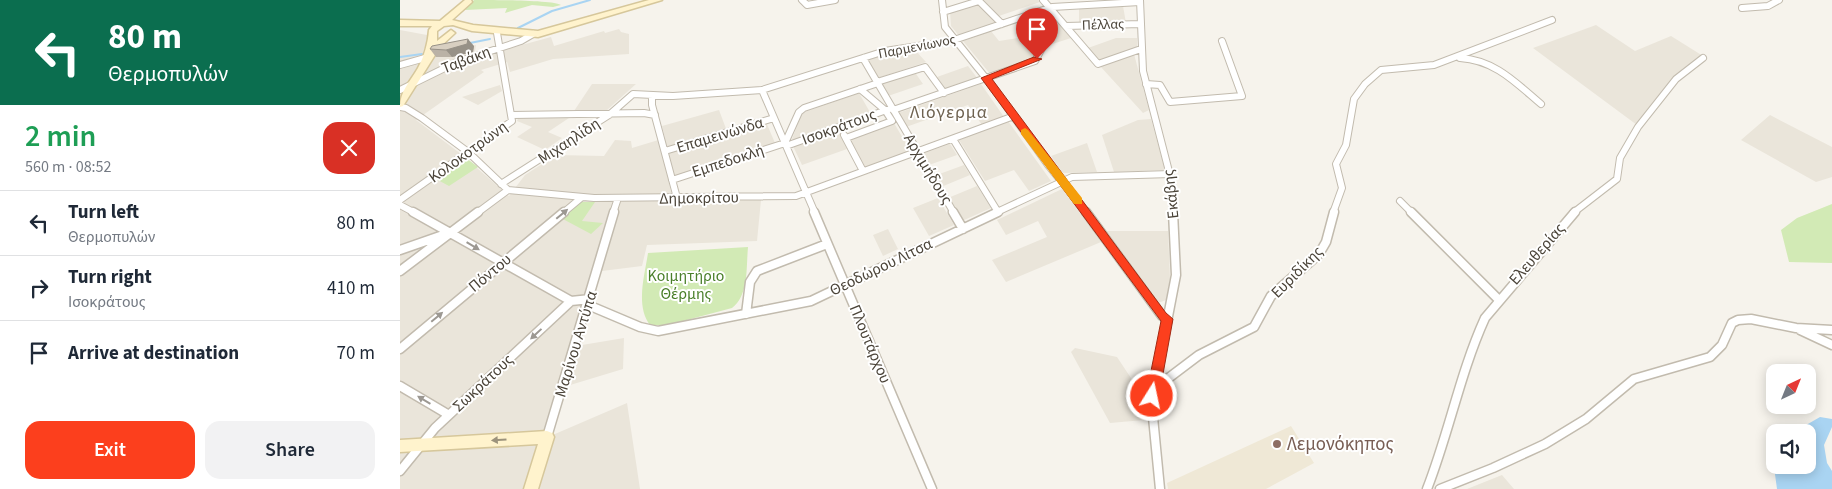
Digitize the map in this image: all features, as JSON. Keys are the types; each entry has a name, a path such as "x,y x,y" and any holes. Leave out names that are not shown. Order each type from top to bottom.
{"main road":[{"path":"400,24 440,36 452,33 533,34 658,0"},
{"path":"429,55 458,28 458,23 469,1"},
{"path":"400,106 416,81 429,55 434,28 442,24 469,1"},
{"path":"400,24 458,23 468,28 510,33"},
{"path":"400,446 547,436"},
{"name":"Μαρίνου Αντύπα","path":"531,489 547,436"}],"street":[{"path":"802,0 807,5 835,0"},
{"path":"942,0 944,26 986,78 1162,316 1167,319"},
{"path":"1043,0 1098,64 1141,49"},
{"path":"1742,8 1768,6 1779,0"},
{"path":"943,12 979,1 1002,24"},
{"name":"Παρμενίωνος","path":"633,94 652,96 762,90 887,50 955,40 1050,8 1136,1"},
{"name":"Εκάβης","path":"1136,1 1141,24 1141,49 1146,84 1171,174 1176,275 1154,389"},
{"name":"Ευριδίκης","path":"1154,389 1199,355 1254,327 1271,296 1319,254 1326,242 1330,223 1342,188 1336,164 1346,144 1352,109 1358,91 1381,70 1434,65 1552,20"},
{"name":"Πέλλας","path":"1066,26 1141,24"},
{"name":"Κολοκοτρώνη","path":"400,200 511,122 512,115 497,33"},
{"name":"Ταβάκη","path":"400,90 456,62 524,40 533,34"},
{"path":"1146,84 1160,85 1170,102 1242,96 1222,41"},
{"name":"Ισοκράτους","path":"785,144 944,93 1035,61 1038,58 1038,52 1042,48"},
{"path":"1453,58 1471,57 1491,62 1541,104"},
{"name":"Αρχιμήδους","path":"862,58 890,109 963,229"},
{"name":"Ελευθερίας","path":"1427,489 1442,450 1480,327 1498,299 1571,215 1617,179 1620,158 1638,127 1676,79 1703,58"},
{"path":"785,144 801,110 925,67 944,93"},
{"path":"846,138 892,121 890,109 860,89"},
{"name":"Πλουτάρχου","path":"762,90 932,489"},
{"name":"Μιχαηλίδη","path":"501,184 609,115 633,94"},
{"path":"652,96 655,115 677,198"},
{"path":"400,106 422,118 468,152 508,190 400,271"},
{"path":"512,115 609,115 644,112 655,115"},
{"name":"Δημοκρίτου","path":"508,190 581,198 796,196 1014,116"},
{"name":"Επαμεινώνδα","path":"665,151 774,118"},
{"path":"840,126 863,172"},
{"path":"953,139 998,212"},
{"name":"Εμπεδοκλή","path":"672,180 785,144"},
{"name":"Θεοδώρου Λίτσα","path":"571,301 589,302 640,327 658,331 811,301 1074,177 1171,174"},
{"name":"Πόντου","path":"400,349 581,198"},
{"name":"Μαρίνου Αντύπα","path":"547,436 589,302 618,198"},
{"path":"1400,201 1498,299"},
{"path":"400,206 571,301"},
{"path":"400,250 451,233"},
{"path":"423,242 426,252"},
{"path":"746,314 750,282 757,271 828,244"},
{"name":"Σωκράτους","path":"400,471 419,446 449,415 571,301"},
{"path":"1440,489 1511,461 1580,424 1625,384 1634,379 1710,357 1724,341 1732,323 1738,320 1751,319 1796,328 1832,330"},
{"path":"1796,328 1832,345"},
{"path":"400,386 449,415"},
{"path":"1154,389 1152,407 1160,489"}],"shaded area":[{"path":"985,0 1038,0 1040,2 993,18 997,24 960,37 951,26 950,11"},
{"path":"1123,6 1126,23 1079,24 1079,7"},
{"path":"1048,11 1071,38 1040,48 1036,51 1036,59 991,75 963,41 991,31 999,41 1032,36 1028,18"},
{"path":"1596,25 1635,51 1671,36 1703,56 1673,80 1637,125 1533,48"},
{"path":"619,29 621,32 629,34 629,54 553,59 510,72 507,62 481,70 484,72 416,120 461,154 509,196 525,175 556,155 604,156 615,140 631,141 632,148 665,138 662,126 719,110 728,134 766,122 775,143 668,179 673,201 761,200 757,241 647,245 642,266 594,272 570,347 624,338 623,369 557,389 541,440 627,403 640,489 400,489 400,30 427,35 429,38 422,55 476,45 474,58 551,37 554,46 604,31 605,33"},
{"path":"1116,38 1137,38 1137,48 1100,61 1088,48"},
{"path":"915,50 926,62 878,78 867,60 889,53"},
{"path":"1134,54 1149,110 1143,113 1100,66"},
{"path":"968,66 978,79 945,91 937,77"},
{"path":"914,71 923,84 888,96 880,82"},
{"path":"592,84 636,84 606,111 574,111"},
{"path":"981,84 1004,117 982,125 968,105 906,127 898,113"},
{"path":"500,85 502,91 478,105 462,97"},
{"path":"859,93 871,114 793,141 792,139 802,113"},
{"path":"1770,115 1832,147 1832,177 1816,182 1741,140"},
{"path":"519,116 572,116 548,132 562,138 545,150 517,137 532,127 517,121"},
{"path":"1151,119 1165,170 1114,172 1102,135 1138,120"},
{"path":"1008,121 1051,181 1029,191 1014,170 985,181 959,140"},
{"path":"894,123 911,152 865,168 849,139"},
{"path":"838,130 847,149 802,165 793,146"},
{"path":"1087,143 1097,172 1062,173 1051,156"},
{"path":"950,144 957,155 929,165 922,154"},
{"path":"964,165 970,175 941,187 934,176"},
{"path":"977,186 991,208 962,221 948,198"},
{"path":"1064,188 1101,242 1006,282 992,260 1047,237 1038,221 1006,235 997,220"},
{"path":"938,198 954,225 929,236 913,208"},
{"path":"888,229 898,249 883,256 873,235"},
{"path":"1107,231 1168,231 1170,278 1166,300 1158,303"},
{"path":"1075,348 1117,357 1143,396 1144,420 1110,423 1071,352"},
{"name":"Λεμονόκηπος","path":"1291,426 1314,463 1266,489 1168,489 1167,483"},
{"path":"1502,475 1514,489 1467,489"}],"green space":[{"path":"474,0 534,1 561,5 553,7 532,5 505,13 507,8 465,10"},
{"path":"466,158 478,167 449,186 436,179"},
{"path":"580,202 595,202 582,221 603,223 591,234 561,218"},
{"path":"1832,204 1832,263 1789,262 1781,230 1797,218"},
{"name":"Κοιμητήριο Θέρμης","path":"748,247 744,289 737,303 732,308 668,325 650,325 645,317 642,299 648,253"}],"water":[{"path":"1820,417 1832,419 1832,427 1824,445 1827,463 1832,471 1832,489 1777,489 1775,474 1816,474 1816,424 1808,424"}],"building":[{"path":"468,39 467,44 446,50 430,49 432,46"}],"waterway":[{"path":"518,28 552,11 590,0"},
{"path":"470,43 490,39"},
{"path":"400,57 422,54"}],"slow traffic":[{"path":"1025,132 1053,171 1078,201"}],"place":[{"name":"Λεμονόκηπος","path":"1277,444"}],"district":[{"name":"Λιόγερμα","path":"949,112"}],"route":[{"path":"1037,59 986,78 1048,165 1070,191 1162,316 1167,319 1152,396"}]}
